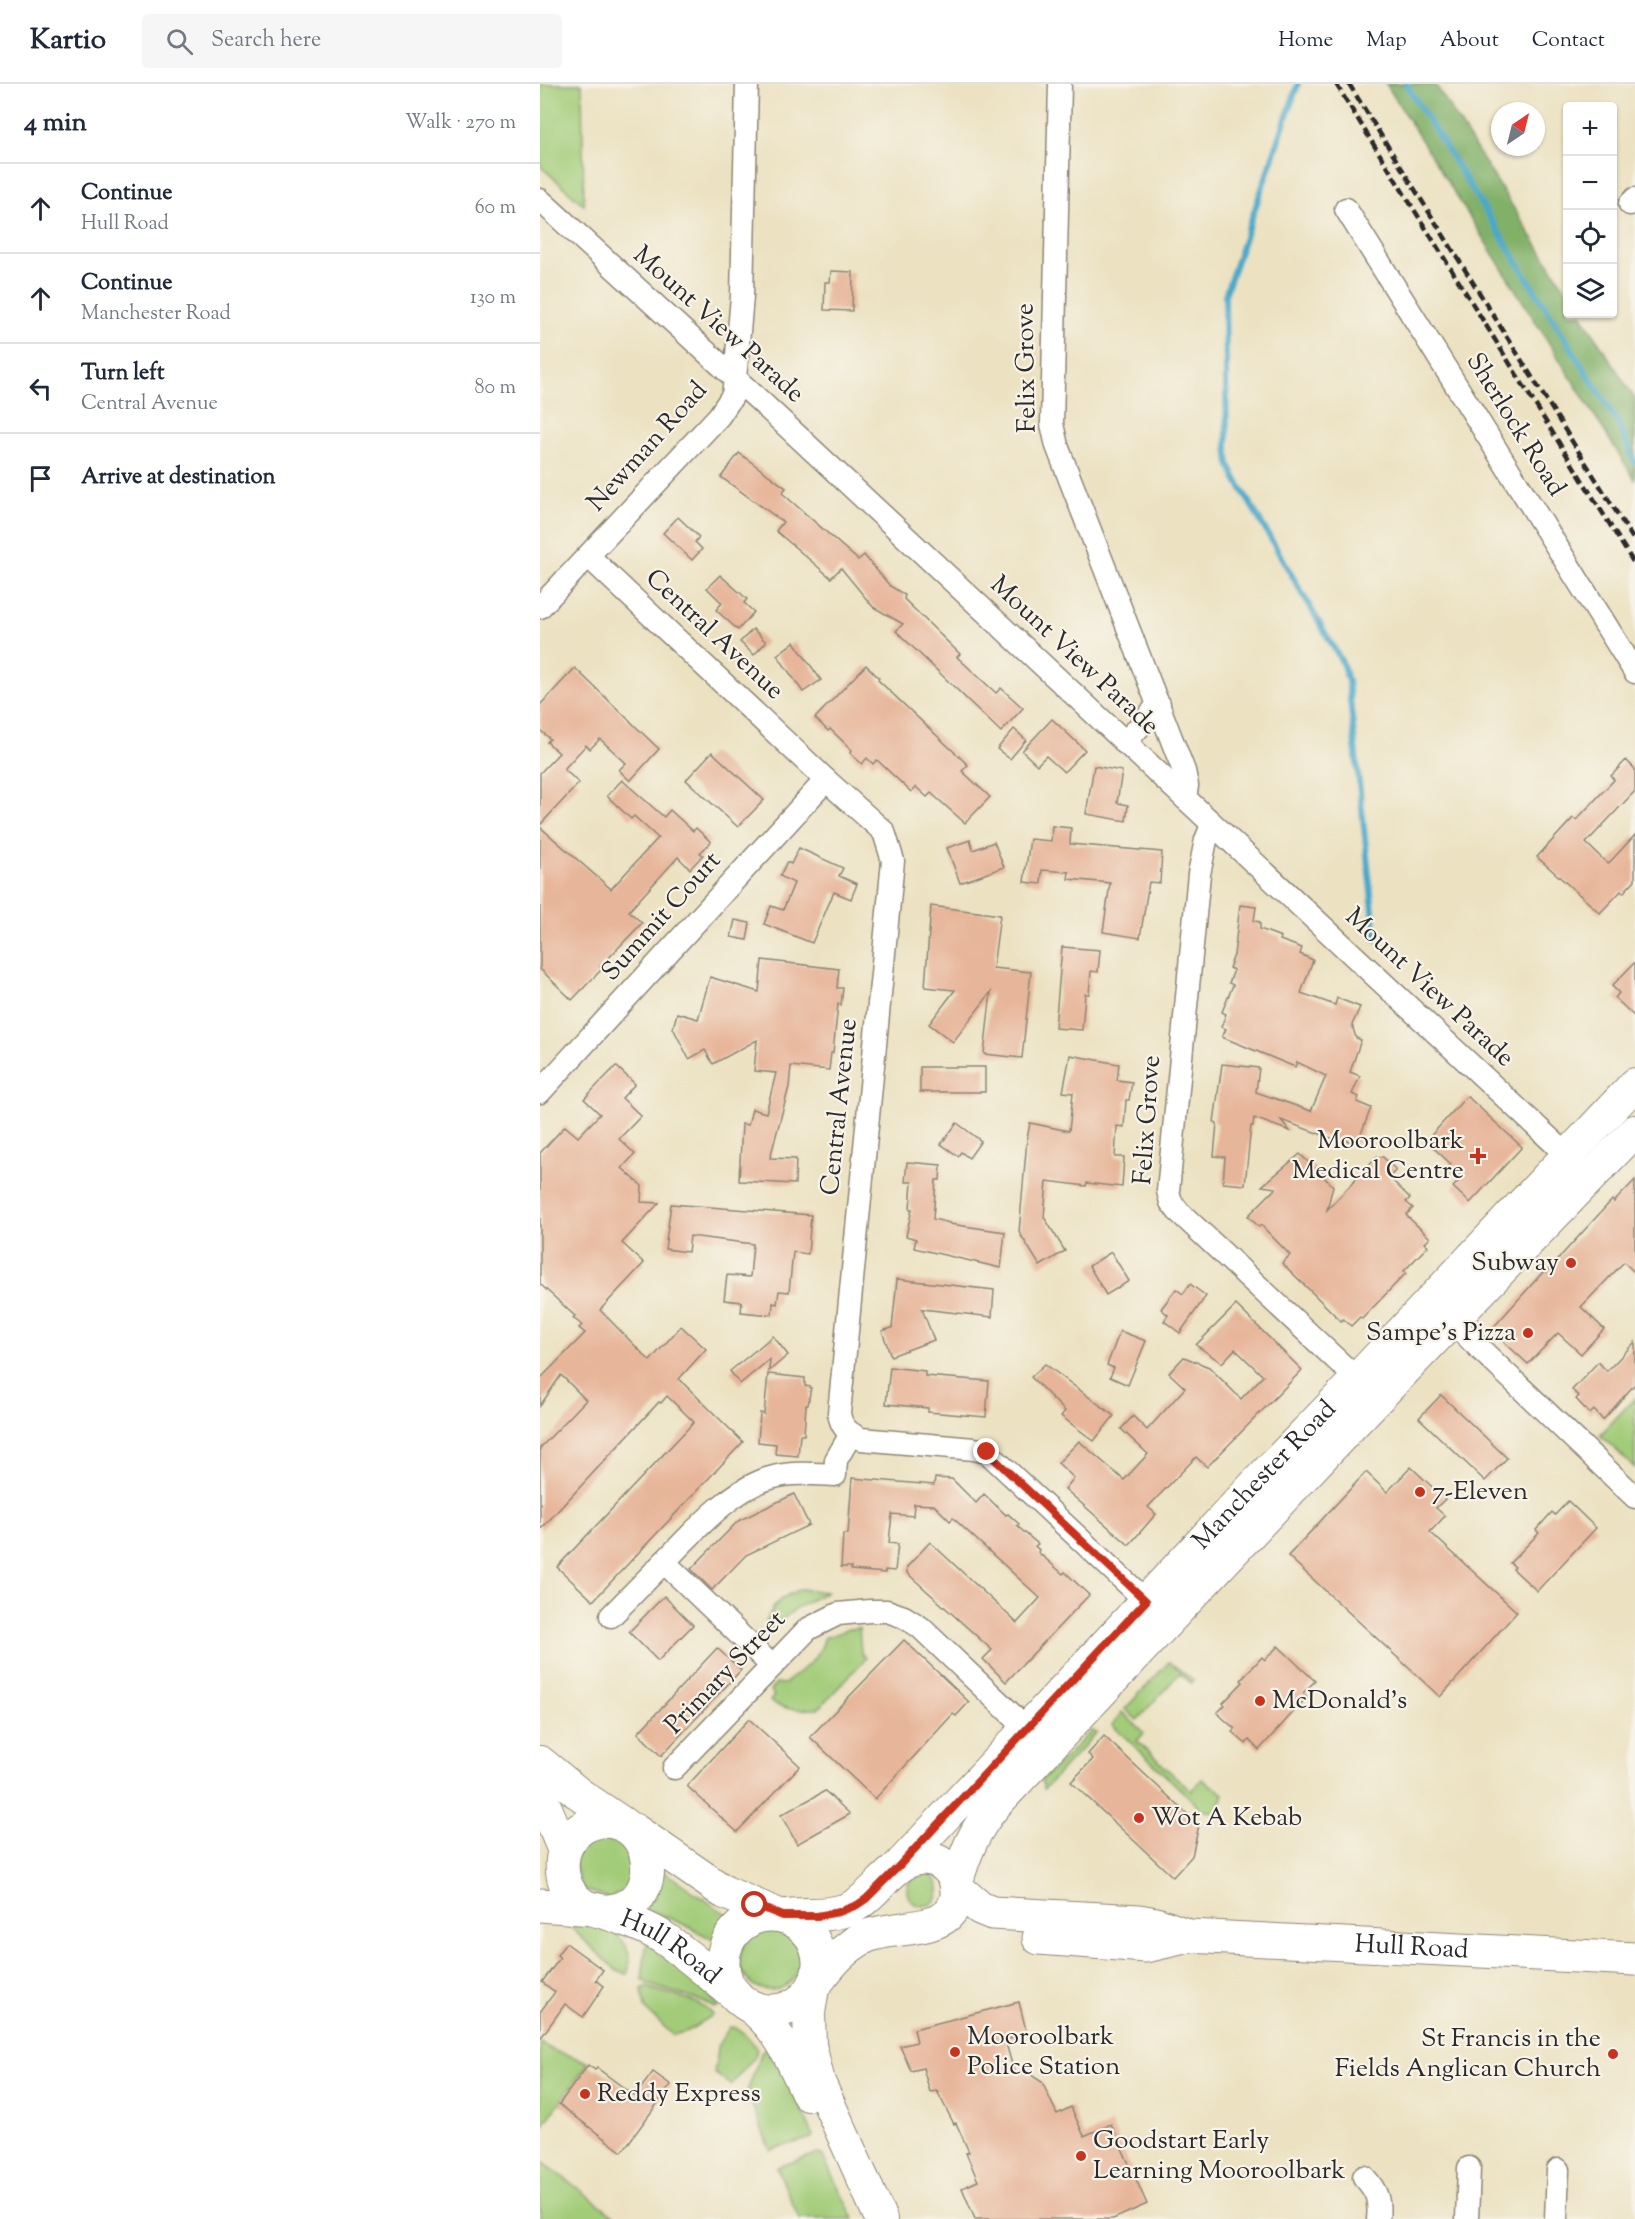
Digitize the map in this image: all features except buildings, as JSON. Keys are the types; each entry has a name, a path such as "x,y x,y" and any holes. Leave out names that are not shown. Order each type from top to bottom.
{"main road":[{"name":"Manchester Road","path":"956,1887 964,1854 983,1819 1441,1311 1567,1155 1635,1084"},
{"name":"Manchester Road","path":"896,1870 1146,1601 1357,1379 1441,1311 1635,1131"},
{"path":"540,1762 578,1793 627,1825 639,1839 647,1857 648,1876 645,1885 635,1899 610,1911 596,1909 578,1900 567,1887 556,1860 540,1794"},
{"path":"556,1860 575,1833 589,1824 605,1820 627,1825"},
{"name":"Hull Road","path":"627,1825 733,1897 780,1916 817,1916 848,1910 866,1899 896,1870 918,1858 935,1860 949,1870 956,1887 985,1910 998,1914 1016,1926 1146,1946 1189,1936 1635,1959"},
{"name":"Hull Road","path":"896,1870 889,1886 892,1902 903,1916 927,1924"},
{"path":"927,1924 949,1914 956,1900 956,1887"},
{"name":"Hull Road","path":"540,1905 596,1909 658,1934 695,1961 742,2001"},
{"path":"861,2219 834,2135 813,2062 809,2025 819,1963 814,1942 800,1925 780,1916 763,1916 748,1921 735,1931 727,1944 724,1968 728,1983 742,2001 766,2019 780,2038 834,2135 881,2219"},
{"name":"Hull Road","path":"814,1985 841,1954 866,1936 927,1924 961,1926 989,1935 1016,1926"},
{"path":"742,2001 762,2010 784,2009 797,2004 814,1985"}],"street":[{"name":"Newman Road","path":"540,607 719,416 732,395 742,296 747,84"},
{"name":"Felix Grove","path":"1060,84 1052,424 1057,446 1184,771 1187,786 1185,798"},
{"name":"Mount View Parade","path":"540,200 1567,1155"},
{"name":"Sherlock Road","path":"1346,209 1635,672"},
{"name":"Central Avenue","path":"588,556 884,832 893,861 839,1413 840,1421 851,1434"},
{"path":"1125,743 1159,704"},
{"name":"Summit Court","path":"540,1092 826,780"},
{"name":"Felix Grove","path":"1212,825 1206,840 1199,874 1168,1191 1171,1202 1178,1210 1357,1379"},
{"path":"1441,1311 1635,1497"},
{"path":"611,1617 710,1517 750,1487 771,1478 789,1474 835,1475 836,1460 851,1434 872,1441 987,1452 1146,1601"},
{"path":"664,1562 772,1666"},
{"name":"Primary Street","path":"674,1768 808,1629 841,1613 887,1611 904,1617 920,1627 1027,1729"},
{"path":"1467,2219 1469,2168"},
{"path":"1556,2219 1558,2170"},
{"path":"1364,2177 1374,2189 1379,2206 1378,2219"}],"green space":[{"path":"540,84 582,84 584,205 540,166"},
{"path":"1386,84 1435,84 1563,286 1563,318 1584,318 1635,399 1635,480"},
{"path":"1635,1398 1635,1468 1600,1435"},
{"path":"801,1589 826,1592 796,1609 770,1632 767,1620 773,1608 784,1597"},
{"path":"859,1628 861,1653 866,1658 819,1708 793,1709 770,1701 774,1696 770,1690 776,1683 784,1684 809,1664 819,1652 824,1638"},
{"path":"1169,1662 1193,1680 1191,1683 1180,1673 1137,1720 1125,1709"},
{"path":"1122,1712 1144,1733 1137,1741 1191,1791 1202,1779 1224,1794 1216,1810 1209,1812 1198,1808 1112,1725"},
{"path":"1091,1731 1097,1732 1044,1789 1041,1780"},
{"path":"603,1838 622,1844 634,1860 627,1889 609,1898 582,1889 575,1864 576,1856 581,1849"},
{"path":"663,1871 732,1918 723,1927 716,1941 645,1908"},
{"path":"923,1874 935,1878 939,1890 935,1902 923,1906 911,1902 907,1890 911,1878"},
{"path":"585,1922 613,1934 625,1944 629,1962 628,1974 617,1971 566,1923"},
{"path":"764,1930 776,1930 787,1935 795,1943 800,1960 798,1972 787,1985 776,1990 764,1990 753,1985 745,1977 740,1966 740,1954 745,1943 753,1935"},
{"path":"648,1943 703,1988 719,2007 715,2008 704,2002 648,1984 642,1979"},
{"path":"646,1987 692,2001 713,2015 688,2031 673,2035 645,2009 642,1989"},
{"path":"730,2027 742,2032 757,2049 755,2057 731,2085 714,2073 719,2043"},
{"path":"540,2043 554,2051 589,2062 540,2130"},
{"path":"771,2044 813,2135 812,2138 770,2150 747,2092 762,2051"},
{"path":"817,2154 822,2155 854,2219 799,2219 777,2167"},
{"path":"540,2160 619,2219 540,2219"}],"waterway":[{"path":"1298,84 1225,295 1227,447 1229,464 1236,479 1342,662 1348,681 1376,939"},
{"path":"1406,84 1618,423 1635,462"}],"railway":[{"path":"1336,84 1635,565"},
{"path":"1349,84 1635,542"}],"place":[{"name":"Mooroolbark Medical Centre","path":"1478,1156"},
{"name":"Subway","path":"1571,1263"},
{"name":"Sampe's Pizza","path":"1528,1333"},
{"name":"7-Eleven","path":"1420,1492"},
{"name":"McDonald's","path":"1260,1701"},
{"name":"Wot A Kebab","path":"1139,1818"},
{"name":"Mooroolbark Police Station","path":"955,2052"},
{"name":"St Francis in the Fields Anglican Church","path":"1613,2054"},
{"name":"Reddy Express","path":"585,2094"},
{"name":"Goodstart Early Learning Mooroolbark","path":"1081,2156"}],"route":[{"path":"755,1905 783,1916 817,1916 848,1910 866,1899 1146,1601 987,1452"}]}
